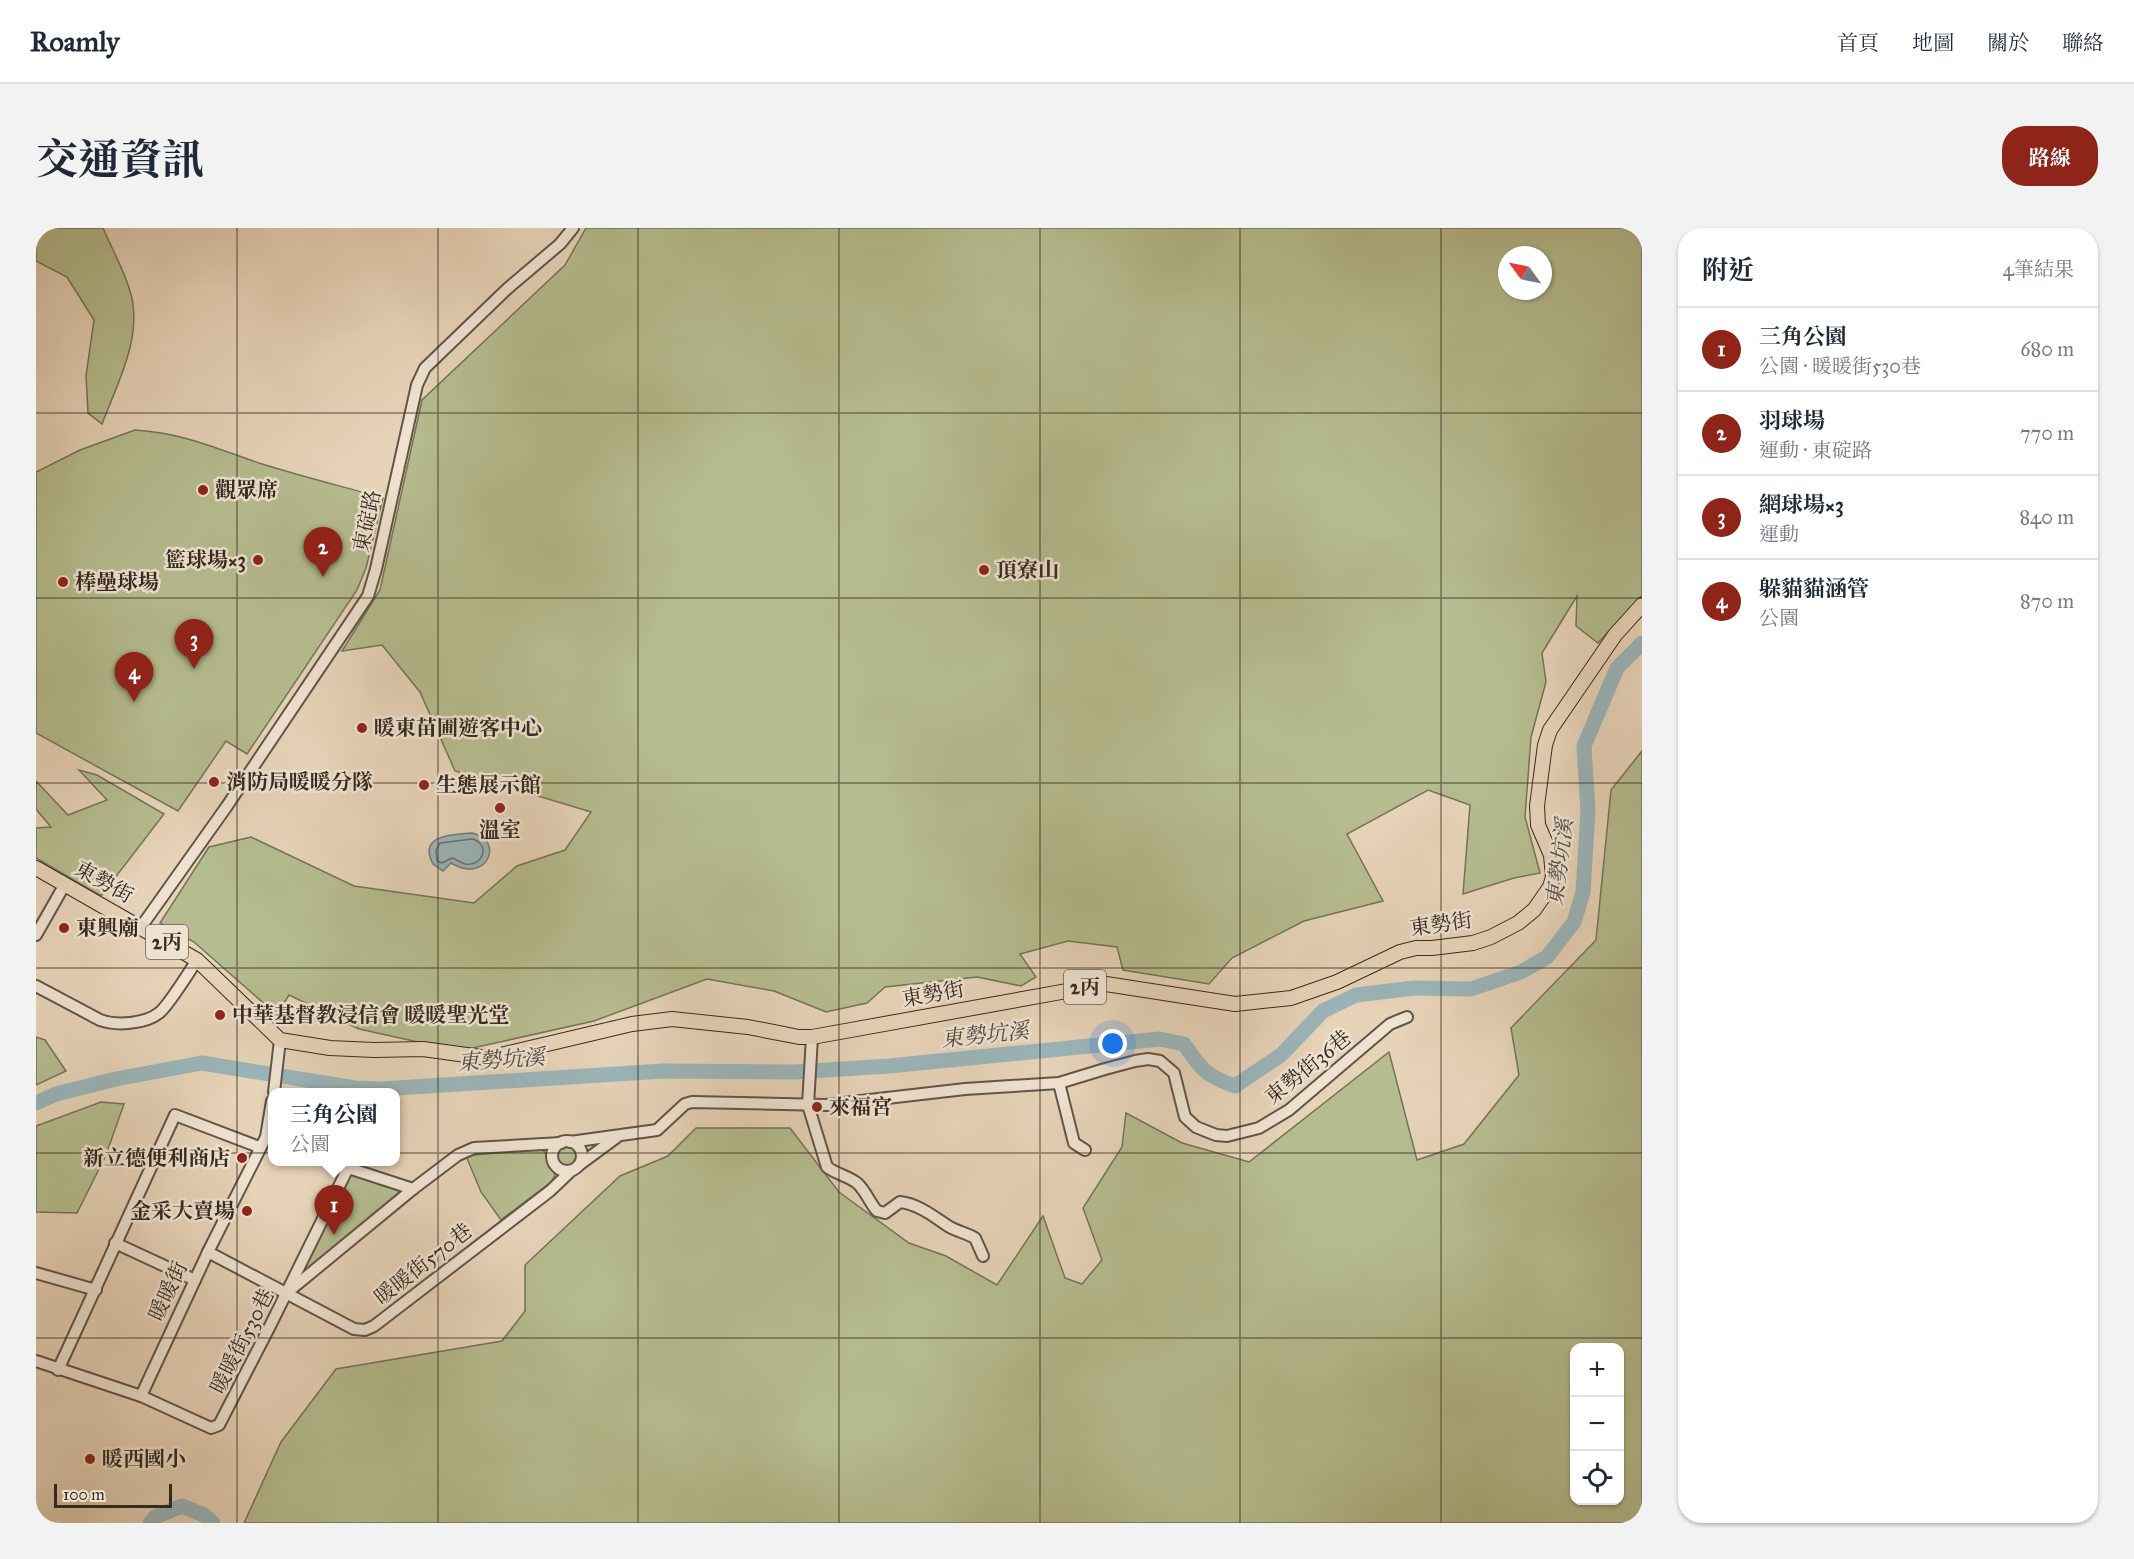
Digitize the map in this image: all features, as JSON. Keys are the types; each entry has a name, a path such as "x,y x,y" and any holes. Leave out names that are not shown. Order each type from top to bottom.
{"main road":[{"name":"東勢街","path":"36,868 198,960 279,1045 374,1050 423,1049 488,1058 632,1024 672,1019 748,1027 799,1037 812,1043 1106,984 1234,1004 1291,998 1337,982 1400,952 1416,948 1473,943 1491,937 1534,910 1550,887 1553,877 1551,855 1538,825 1537,806 1545,745 1550,730 1615,635 1642,605"}],"street":[{"name":"東碇路","path":"141,927 227,806 368,596 417,385 425,368 507,289 560,244 573,228"},
{"path":"36,935 65,884"},
{"path":"36,986 107,1023 135,1021 151,1017 161,1011 198,960"},
{"name":"東勢街36巷","path":"809,1100 826,1105 965,1089 1059,1083 1148,1059 1160,1061 1174,1073 1185,1117 1196,1127 1216,1135 1227,1136 1259,1128 1289,1110 1390,1024 1407,1017"},
{"path":"812,1043 809,1100 827,1167 834,1173 856,1182 877,1211 885,1213 900,1202 908,1203 926,1211 950,1227 975,1238 983,1256"},
{"path":"274,1088 279,1045"},
{"path":"1059,1083 1074,1143 1085,1150"},
{"path":"575,1168 582,1156 578,1146 565,1142 556,1145 552,1154 554,1164 561,1170 575,1168 617,1137 657,1130 685,1104 809,1100"},
{"path":"58,1370 175,1115 259,1147"},
{"name":"暖暖街530巷","path":"141,1396 211,1428 219,1425 286,1293 458,1155 474,1148 617,1137"},
{"name":"暖暖街","path":"141,1396 259,1147 268,1140"},
{"path":"343,1166 413,1189"},
{"path":"286,1293 348,1168"},
{"name":"暖暖街570巷","path":"208,1252 354,1329 365,1330 374,1326 550,1191 575,1168"},
{"path":"116,1243 195,1280"},
{"path":"36,1273 96,1290"},
{"path":"36,1361 141,1396"}],"green space":[{"path":"36,228 103,228 130,291 134,325 131,342 121,376 102,424 88,413 86,376 94,320 67,277 36,261"},
{"path":"586,228 1642,228 1642,595 1598,643 1576,626 1577,596 1542,653 1546,682 1531,737 1525,817 1540,873 1514,878 1463,894 1470,805 1428,790 1347,834 1383,901 1304,921 1232,958 1209,984 1123,970 1117,947 1068,941 1020,954 1036,977 1021,986 977,977 885,987 867,1003 826,1012 774,991 707,979 594,1021 459,1051 359,1029 289,995 277,1015 194,942 160,923 209,847 251,837 354,886 474,903 517,866 565,850 591,812 455,771 420,692 382,645 342,651 380,590 422,400 565,265"},
{"path":"135,430 184,438 274,468 383,498 366,568 357,590 247,754 226,741 178,811 36,733 36,472 80,450"},
{"path":"1642,751 1642,1523 244,1523 281,1442 336,1369 502,1341 525,1311 525,1265 620,1176 668,1156 696,1128 790,1128 839,1192 909,1243 946,1256 997,1285 1043,1216 1065,1278 1082,1284 1102,1260 1083,1208 1122,1147 1126,1113 1182,1143 1249,1162 1389,1052 1417,1160 1464,1144 1519,1075 1511,1028 1596,940 1611,790"},
{"path":"79,770 97,775 164,814 101,896 36,858 36,828 51,827 36,809 36,781 68,815 107,800"},
{"path":"36,1037 45,1040 66,1071 36,1085"},
{"path":"101,1102 124,1104 106,1155 77,1213 36,1212 36,1126"},
{"path":"567,1145 575,1148 578,1156 575,1164 567,1167 559,1164 556,1156 559,1148"},
{"path":"539,1148 546,1153 555,1175 551,1182 501,1220 481,1192 466,1156"},
{"path":"350,1173 402,1190 297,1280"}],"water":[{"path":"472,833 482,837 488,843 490,851 483,865 464,868 451,863 443,871 433,864 429,854 434,842 448,836"}],"waterway":[{"name":"東勢坑溪","path":"397,1088 663,1071 795,1072 889,1066 1160,1039 1184,1044 1205,1071 1235,1086 1281,1055 1323,1011 1356,995 1414,988 1471,989 1521,972 1547,957 1574,922 1583,892 1588,810 1584,746 1617,668 1642,643"},
{"name":"東勢坑溪","path":"36,1103 56,1094 116,1079 202,1063 355,1088"},
{"path":"150,1523 155,1517 182,1506 204,1515 213,1523"}],"place":[{"name":"觀眾席","path":"203,490"},
{"name":"籃球場×3","path":"258,560"},
{"name":"頂寮山","path":"984,570"},
{"name":"羽球場","path":"323,577"},
{"name":"棒壘球場","path":"63,582"},
{"name":"網球場×3","path":"194,669"},
{"name":"躲貓貓涵管","path":"134,702"},
{"name":"暖東苗圃遊客中心","path":"362,728"},
{"name":"消防局暖暖分隊","path":"214,782"},
{"name":"生態展示館","path":"424,785"},
{"name":"溫室","path":"500,808"},
{"name":"東興廟","path":"64,928"},
{"name":"中華基督教浸信會 暖暖聖光堂","path":"220,1015"},
{"name":"來福宮","path":"817,1107"},
{"name":"新立德便利商店","path":"242,1158"},
{"name":"金采大賣場","path":"247,1211"},
{"name":"三角公園","path":"334,1235"},
{"name":"暖西國小","path":"90,1459"}]}
